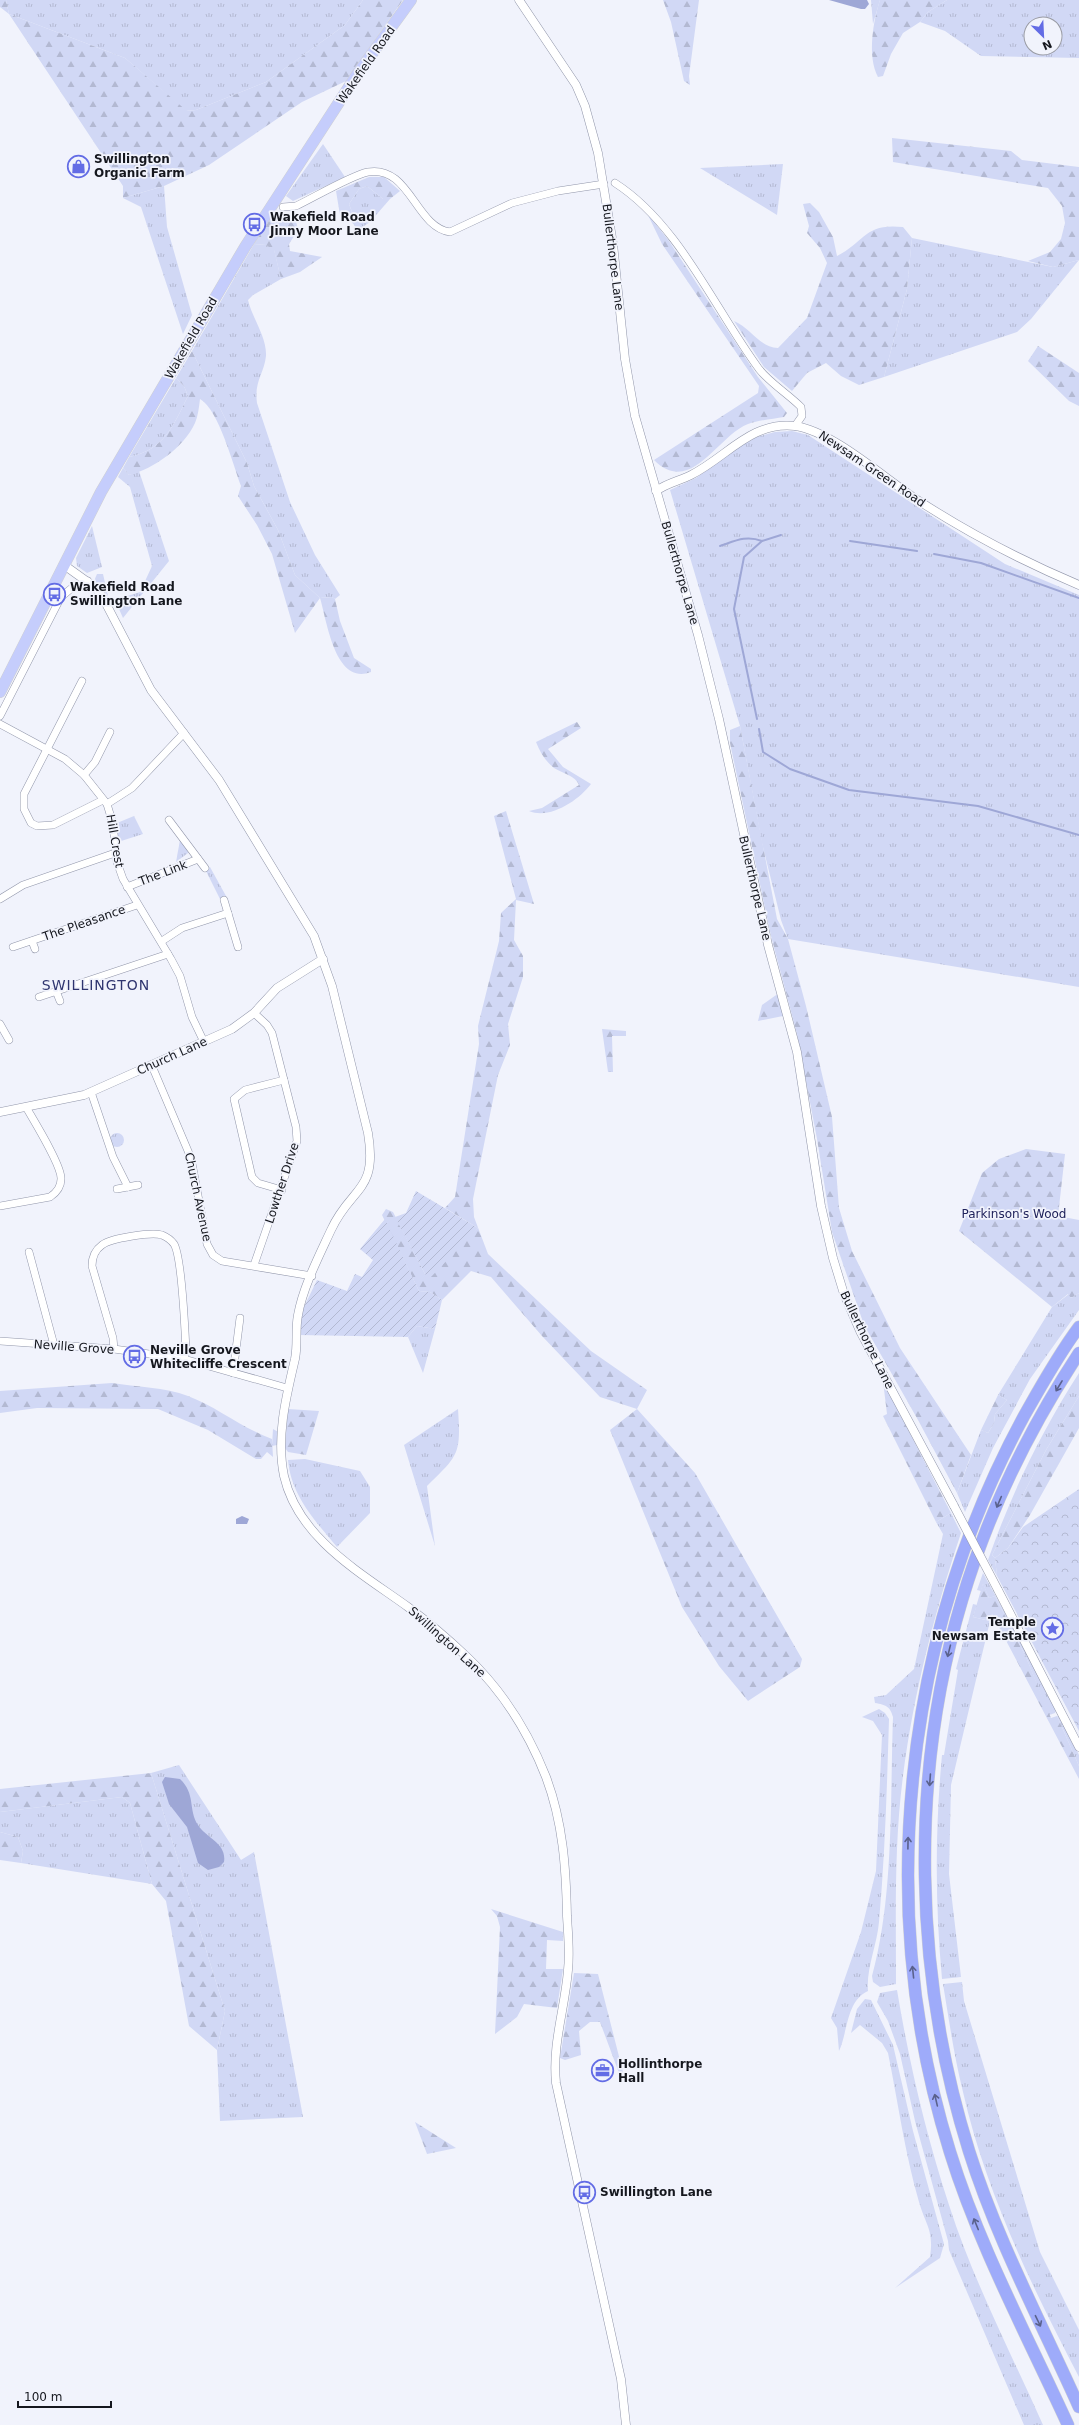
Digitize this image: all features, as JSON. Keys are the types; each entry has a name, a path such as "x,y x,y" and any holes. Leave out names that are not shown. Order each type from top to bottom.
{"highway":[{"path":"1058,2425 1013,2320 960,2184 942,2124 929,2070 916,1997 908,1882 909,1831 917,1734 930,1668 946,1604 977,1512 1007,1448 1040,1388 1079,1327"},
{"path":"1079,1353 1044,1411 1013,1468 982,1541 962,1600 948,1655 936,1720 927,1817 926,1874 927,1924 937,2016 959,2119 979,2182 1000,2236 1079,2407"},
{"path":"983,2240 1068,2425"}],"main road":[{"name":"Wakefield Road","path":"0,692 101,492 245,247 358,73 411,0"}],"street":[{"name":"Bullerthorpe Lane","path":"519,0 576,85 585,106 604,184 614,244 629,388 656,491 698,635 768,945 797,1052 823,1214 833,1258 844,1294 863,1337 954,1506 1079,1747"},
{"path":"283,207 296,206 367,173 383,171 407,188 426,215 441,230 450,232 512,203 558,191 604,184"},
{"path":"614,183 648,209 671,236 760,370 801,407 802,416 795,426"},
{"name":"Newsam Green Road","path":"656,491 664,485 691,475 742,438 776,427 795,426 813,430 831,439 916,499 968,532 1032,564 1079,585"},
{"name":"Swillington Lane","path":"64,565 88,581 103,598 151,690 219,780 291,896 314,936 324,959 368,1133 371,1161 365,1182 333,1226 298,1314 296,1348 287,1388 281,1459 285,1480 293,1501 317,1535 341,1558 434,1628 466,1656 493,1684 510,1706 530,1742 548,1785 559,1819 564,1853 568,1931 568,1968 555,2045 556,2083 621,2379 626,2425"},
{"path":"0,716 61,597 73,587 88,581"},
{"path":"82,681 24,794 24,809 32,823 37,826 53,825 105,802 132,788 184,733"},
{"name":"Hill Crest","path":"0,724 65,759 84,775 105,802 113,824 115,854 127,887 137,905 162,941 178,972 192,1017 204,1042"},
{"path":"84,775 95,762 110,732"},
{"name":"The Link","path":"169,820 205,868"},
{"path":"0,899 36,880 115,854"},
{"name":"The Link","path":"127,887 198,859"},
{"path":"224,900 238,947"},
{"name":"The Pleasance","path":"12,947 137,905"},
{"path":"162,941 182,928 228,913"},
{"name":"The Pleasance","path":"32,941 35,949"},
{"path":"39,997 168,954"},
{"name":"Church Lane","path":"0,1112 74,1098 91,1092 232,1029 254,1014 277,988 324,959"},
{"path":"56,991 60,1001"},
{"name":"Lowther Drive","path":"254,1014 267,1025 272,1032 296,1128 297,1141 282,1190 254,1266"},
{"path":"0,1024 9,1040"},
{"name":"Church Avenue","path":"152,1066 191,1158 209,1250 222,1261 312,1276"},
{"path":"282,1190 258,1183 252,1177 234,1099 244,1090 284,1080"},
{"path":"91,1092 113,1157 128,1187"},
{"path":"0,1206 50,1197 55,1194 60,1184 59,1168 26,1107"},
{"path":"117,1189 138,1185"},
{"path":"114,1349 113,1338 92,1266 94,1254 102,1245 112,1241 150,1234 162,1235 173,1243 178,1259 186,1350 184,1359"},
{"path":"29,1252 54,1345"},
{"path":"233,1373 240,1318"},
{"name":"Neville Grove","path":"0,1341 114,1349 184,1359 287,1388"}],"green space":[{"path":"0,0 6,0 9,14 0,7"},
{"path":"6,0 363,0 345,25 266,82 196,110 186,111 125,58 9,14"},
{"path":"363,0 403,0 346,81 302,102 209,165 164,186 123,198 123,186 9,14 125,58 187,111 196,110 266,82 345,25"},
{"path":"663,0 699,0 689,76 690,85 684,81 671,22"},
{"path":"871,0 880,0 873,24"},
{"path":"880,0 947,0 928,12 920,22 903,33 891,54 883,76 878,77 873,59 872,39 875,18"},
{"path":"947,0 1079,0 1079,58 981,56 945,31 920,22 928,12"},
{"path":"892,138 1011,151 1022,160 1079,167 1079,260 1053,267 1028,261 1050,252 1061,239 1065,223 1062,206 1048,188 893,162"},
{"path":"323,144 345,177 293,201 286,196"},
{"path":"783,164 777,215 700,168"},
{"path":"369,177 384,177 400,191 390,199 383,199 367,186 359,189 349,204 355,220 355,226 349,219 340,215 336,191"},
{"path":"164,186 167,227 192,315 183,334 141,207 123,198"},
{"path":"367,186 383,199 390,199 370,222 358,230 355,226 355,220 349,204 359,189"},
{"path":"810,203 819,212 833,237 837,256 847,250 866,234 880,228 890,226 903,227 912,238 907,289 884,377 859,385 841,376 826,363 807,373 792,391 764,367 734,321 740,324 760,341 771,347 778,348 807,318 827,263 820,248 807,233 809,226 803,204"},
{"path":"647,213 669,241 758,377 787,413 784,417 748,424 725,440 692,468 680,472 667,470 654,460 758,393 759,386 662,244"},
{"path":"272,214 281,219 296,221 298,230 289,244 290,251 322,257 300,272 281,279 274,250 266,245 254,244"},
{"path":"912,238 1053,267 1079,260 1031,319 1017,332 884,377 907,289"},
{"path":"254,244 266,245 274,249 281,279 253,295 248,300 266,349 265,362 258,383 256,395 257,403 290,502 315,555 340,595 335,599 332,597 320,598 295,575 278,530 254,486 247,463 192,351"},
{"path":"1038,346 1079,373 1079,406 1069,401 1028,361"},
{"path":"192,351 247,463 254,486 278,530 295,575 320,598 295,633 272,554 257,525 238,496 241,486 230,452 219,426 207,405 200,399 197,417 190,432 184,440 167,456 148,468 129,475 123,468 129,457 141,454 151,449 159,443 172,427 188,396 184,386 176,378"},
{"path":"176,378 184,386 188,396 172,427 159,443 151,449 141,454 129,457"},
{"path":"792,431 808,435 1005,564 1079,595 1079,987 788,939 781,920 762,843 740,726 670,490 696,478 736,448 757,437 775,432"},
{"path":"123,468 129,475 139,471 169,561 123,618 115,600 140,592 152,566 130,487 118,477"},
{"path":"92,526 102,567 87,573 77,566 76,558"},
{"path":"97,574 103,574 108,596 94,581"},
{"path":"332,597 335,599 340,621 354,658 371,669 371,672 359,674 349,670 341,661 330,635 320,598"},
{"path":"577,722 581,728 548,749 563,767 591,784 572,802 555,811 537,813 529,811 542,808 579,785 575,779 554,768 548,762 543,756 536,742"},
{"path":"740,726 777,919 788,939 806,1006 832,1117 839,1208 852,1251 900,1348 971,1455 957,1493 918,1420 864,1325 832,1232 817,1139 797,1034 771,936 730,743 730,730"},
{"path":"506,811 534,904 516,900 514,940 523,956 523,977 508,1024 510,1045 498,1075 473,1199 474,1217 488,1254 591,1351 647,1390 637,1409 600,1397 542,1336 491,1277 471,1271 442,1300 430,1292 419,1291 382,1215 386,1209 393,1212 425,1274 478,1228 445,1208 455,1197 479,1044 478,1026 499,941 501,913 516,899 494,816"},
{"path":"134,816 143,834 118,842 117,823"},
{"path":"180,840 187,849 188,853 176,862"},
{"path":"210,867 226,896 220,899 205,869"},
{"path":"779,993 783,1016 758,1021 762,1005"},
{"path":"602,1029 626,1031 626,1036 612,1036 613,1072 608,1072"},
{"path":"117,1133 122,1135 124,1140 122,1145 117,1147 112,1145 110,1140 112,1135"},
{"name":"Parkinson's Wood","path":"1026,1149 1065,1154 1058,1216 1079,1220 1079,1293 1071,1298 1068,1294 1052,1307 959,1231 982,1173 999,1159"},
{"path":"416,1191 478,1228 430,1278 425,1274 395,1217 406,1213"},
{"path":"385,1219 419,1291 430,1292 442,1300 435,1329 417,1326 408,1337 299,1335 302,1311 317,1280 347,1291 355,1274 362,1277 373,1260 360,1249"},
{"path":"1079,1293 1079,1310 1030,1379 993,1448 965,1512 957,1493 981,1430 988,1433 994,1423 995,1414 1007,1400 998,1395 1052,1307 1069,1294 1071,1298"},
{"path":"417,1326 435,1329 423,1373 408,1337"},
{"path":"1079,1373 1079,1396 1046,1450 992,1555 995,1558 997,1576 988,1560 997,1535 1028,1464 1052,1418"},
{"path":"883,1381 951,1513 936,1522 883,1416 887,1414"},
{"path":"112,1383 170,1391 199,1401 250,1429 272,1439 273,1457 267,1452 261,1459 256,1459 208,1430 158,1409 37,1408 0,1413 0,1391"},
{"path":"998,1395 1007,1400 995,1414 994,1423 988,1433 981,1430"},
{"path":"1079,1396 1079,1428 1030,1515 1008,1548 995,1558 992,1555 1046,1450"},
{"path":"288,1409 319,1411 306,1455 288,1452 285,1448"},
{"path":"458,1409 459,1436 456,1453 446,1467 427,1486 435,1546 404,1445"},
{"path":"637,1409 695,1473 802,1659 800,1667 748,1701 719,1666 682,1607 610,1430"},
{"path":"273,1429 280,1433 280,1442 277,1445 272,1446"},
{"path":"305,1459 360,1471 370,1487 370,1513 337,1547 305,1507 294,1485 288,1460"},
{"name":"Temple Newsam Estate","path":"1079,1489 1079,1731 997,1576 995,1558 1008,1548 1023,1527"},
{"path":"951,1513 961,1533 926,1653 913,1714 903,1776 897,1854 896,1984 880,1987 873,1982 872,1976 879,1945 888,1881 893,1717 887,1707 882,1704 875,1703 874,1697 886,1695 914,1669 943,1534 936,1522"},
{"path":"983,1573 1057,1708 1055,1713 1049,1715 1026,1657 995,1596 989,1598 983,1584 981,1591 977,1590"},
{"path":"983,1583 989,1598 995,1596 1026,1657 1051,1718 1057,1716 1079,1766 1079,1779 992,1614 990,1621 973,1617"},
{"path":"973,1604 977,1605 973,1617 990,1621 951,1785 949,1874 961,1977 942,1979 937,1895 937,1839 942,1755 944,1755 958,1670 956,1669"},
{"path":"879,1709 885,1713 889,1719 887,1795 879,1922 870,1966 868,1991 855,2002 839,2051 837,2028 831,2018 861,1932 876,1871 882,1735 873,1721 862,1717"},
{"path":"1057,1716 1061,1717 1079,1755 1079,1766"},
{"path":"179,1765 241,1860 254,1852 303,2117 220,2121 217,2050 225,2011 151,1773"},
{"path":"151,1773 225,2011 217,2050 189,2026 166,1901 152,1884 130,1803 122,1797 0,1812 0,1789"},
{"path":"122,1797 130,1803 152,1884 21,1863 23,1851 18,1837 0,1832 0,1812"},
{"path":"0,1832 18,1837 23,1851 21,1863 0,1860"},
{"path":"491,1909 563,1932 563,1941 547,1940 546,1969 563,1969 557,2008 524,2004 517,2017 495,2034 500,1927 497,1916"},
{"path":"574,1973 598,1974 625,2080 622,2081 600,2022 590,2022 579,2031 581,2055 565,2060 560,2058"},
{"path":"962,1982 964,2001 1040,2252 1079,2330 1079,2377 1044,2309 1012,2239 997,2203 973,2130 957,2065 943,1984"},
{"path":"897,1990 919,2098 949,2205 969,2261 1043,2425 1024,2425 949,2250 948,2241 915,2121 900,2054 888,2021 877,2002 880,1993"},
{"path":"865,1999 871,2000 893,2045 913,2131 944,2244 940,2258 895,2288 930,2257 931,2240 929,2228 919,2202 910,2165 888,2053 882,2043 860,2025 851,2033 857,2009"},
{"path":"415,2122 456,2148 427,2154"}],"water":[{"path":"829,0 867,0 869,4 865,9 861,9"},
{"path":"242,1516 249,1519 247,1524 236,1524 236,1519"},
{"path":"165,1777 180,1779 188,1790 193,1814 198,1825 219,1845 222,1850 224,1862 219,1867 208,1870 198,1863 187,1827 169,1804 162,1782"}],"waterway":[{"path":"757,719 734,609 744,557 762,541 781,535"},
{"path":"720,546 746,539 756,539 762,541"},
{"path":"850,541 917,551"},
{"path":"934,554 981,563 1079,598"},
{"path":"759,729 763,752 790,769 849,790 978,806 1079,835"}],"place":[{"name":"Swillington Organic Farm","path":"78,166"},
{"name":"Wakefield Road Jinny Moor Lane","path":"254,224"},
{"name":"Wakefield Road Swillington Lane","path":"55,594"},
{"name":"Neville Grove Whitecliffe Crescent","path":"134,1357"},
{"name":"Temple Newsam Estate","path":"1052,1629"},
{"name":"Hollinthorpe Hall","path":"603,2071"},
{"name":"Swillington Lane","path":"585,2192"}],"district":[{"name":"SWILLINGTON","path":"96,985"}]}
